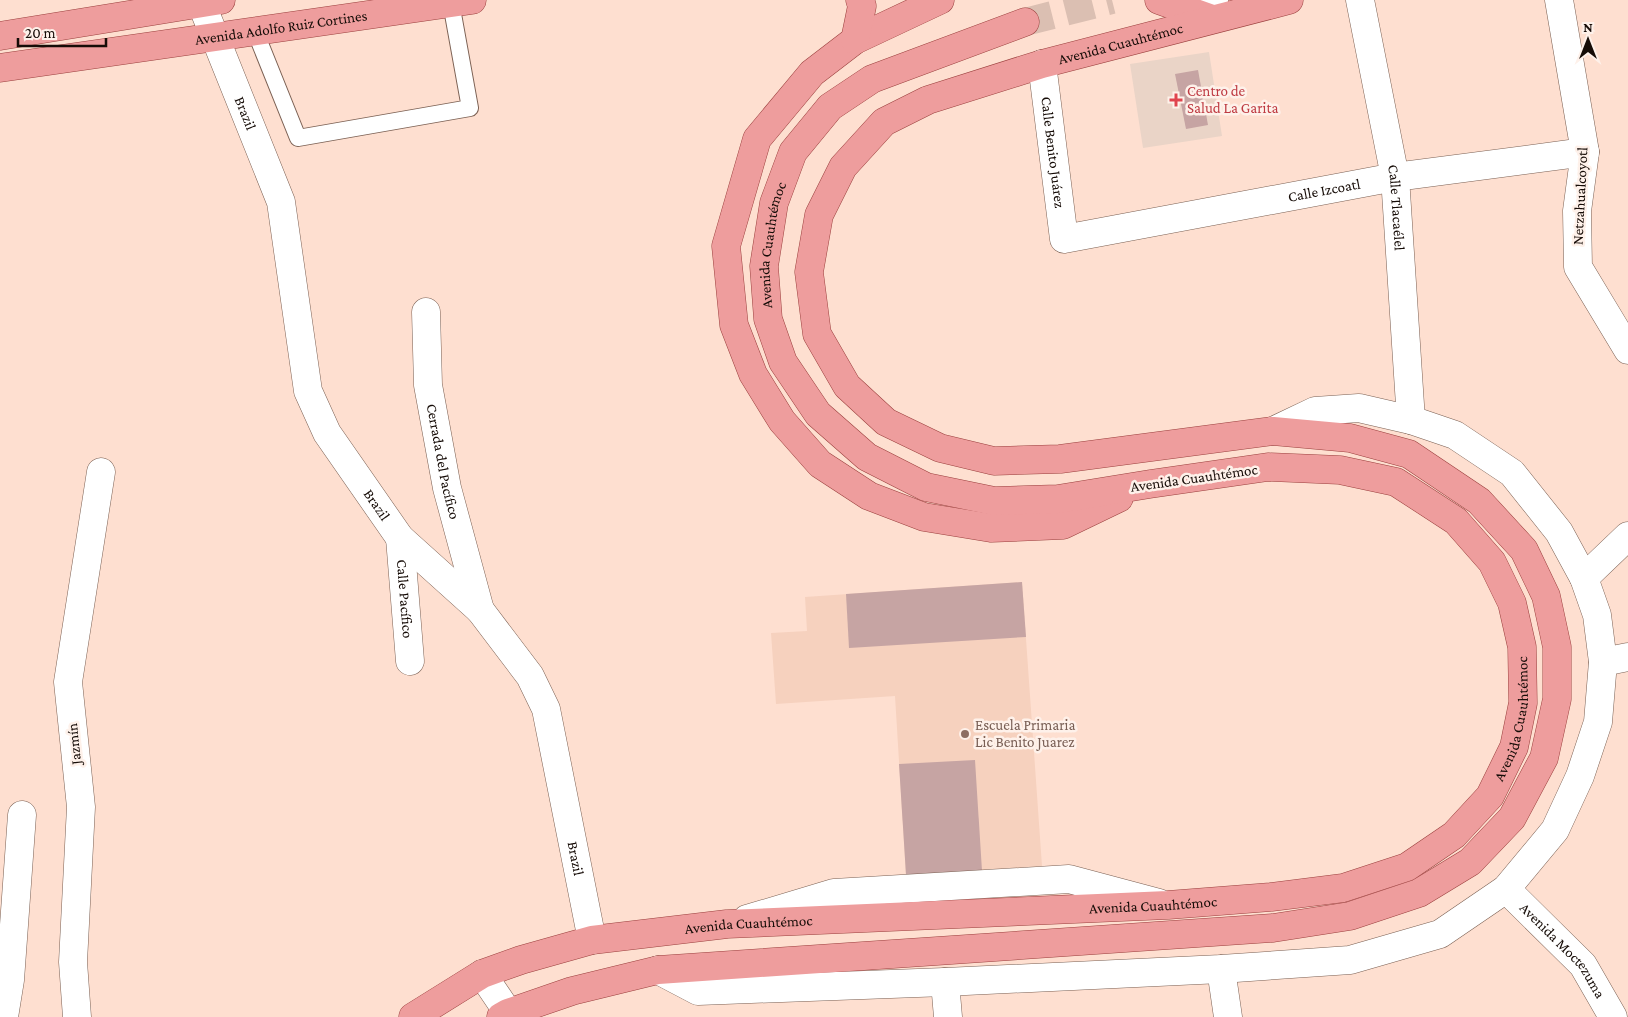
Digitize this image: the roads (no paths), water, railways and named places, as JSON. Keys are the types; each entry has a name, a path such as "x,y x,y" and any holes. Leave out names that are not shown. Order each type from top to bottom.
{"main road":[{"path":"855,40 862,6 860,0"},
{"path":"940,0 855,40 812,73 757,140 726,246 734,326 752,374 782,421 820,464 868,496 924,517 991,528 1063,525 1150,484"},
{"path":"1159,0 1213,10"},
{"name":"Avenida Cuauhtémoc","path":"506,1016 572,991 658,970 1272,928 1350,916 1419,893 1470,862 1512,818 1544,758 1557,699 1557,647 1546,596 1524,550 1479,501 1409,454 1350,438 1274,431 1060,460 994,461 940,448 886,422 848,386 817,334 809,272 819,215 843,167 884,122 928,100 1213,10 1289,0"},
{"path":"0,36 207,1"},
{"name":"Avenida Adolfo Ruiz Cortines","path":"0,68 462,2"},
{"name":"Avenida Cuauhtémoc","path":"413,1017 482,974 521,960 592,940 727,924 1168,905 1271,897 1343,888 1407,867 1454,835 1490,796 1514,747 1523,703 1522,647 1512,603 1492,562 1456,521 1396,482 1340,470 1268,467 1058,499 994,501 926,487 867,457 818,414 783,362 768,319 764,266 774,203 793,152 830,107 872,79 1025,22"}],"street":[{"name":"Calle Tlacaélel","path":"1360,0 1396,177 1411,420"},
{"name":"Netzahualcoyotl","path":"1559,0 1585,152 1577,211 1578,267 1628,350"},
{"name":"Brazil","path":"207,1 215,36 281,202 308,390 327,433 400,538 480,610 530,676 546,709 592,940"},
{"name":"Calle Benito Juárez","path":"1042,64 1064,240"},
{"name":"Calle Izcoatl","path":"1064,240 1396,177 1585,152"},
{"name":"Cerrada del Pacífico","path":"426,312 428,385 447,488 480,610"},
{"name":"Avenida Cuauhtémoc","path":"658,970 698,991 1221,969 1350,960 1440,934 1506,889 1555,830 1580,776 1598,722 1615,660 1584,578 1559,532 1512,473 1455,435 1411,420 1359,408 1315,411 1274,431"},
{"name":"Jazmín","path":"76,1017 73,962 81,807 68,682 101,472"},
{"path":"1584,578 1628,536"},
{"name":"Calle Pacífico","path":"400,538 410,661"},
{"path":"4,1017 10,980 22,816"},
{"name":"Avenida Moctezuma","path":"1506,889 1582,965 1613,1017"},
{"path":"1221,969 1228,1017"},
{"path":"482,974 506,1016"},
{"path":"945,982 948,1017"}],"lane":[{"path":"255,31 298,138 470,108 462,2"}],"tunnel":[{"path":"1025,22 1112,0"}],"place":[{"name":"Centro de Salud La Garita","path":"1176,100"},
{"name":"Escuela Primaria Lic Benito Juarez","path":"965,734"}]}
